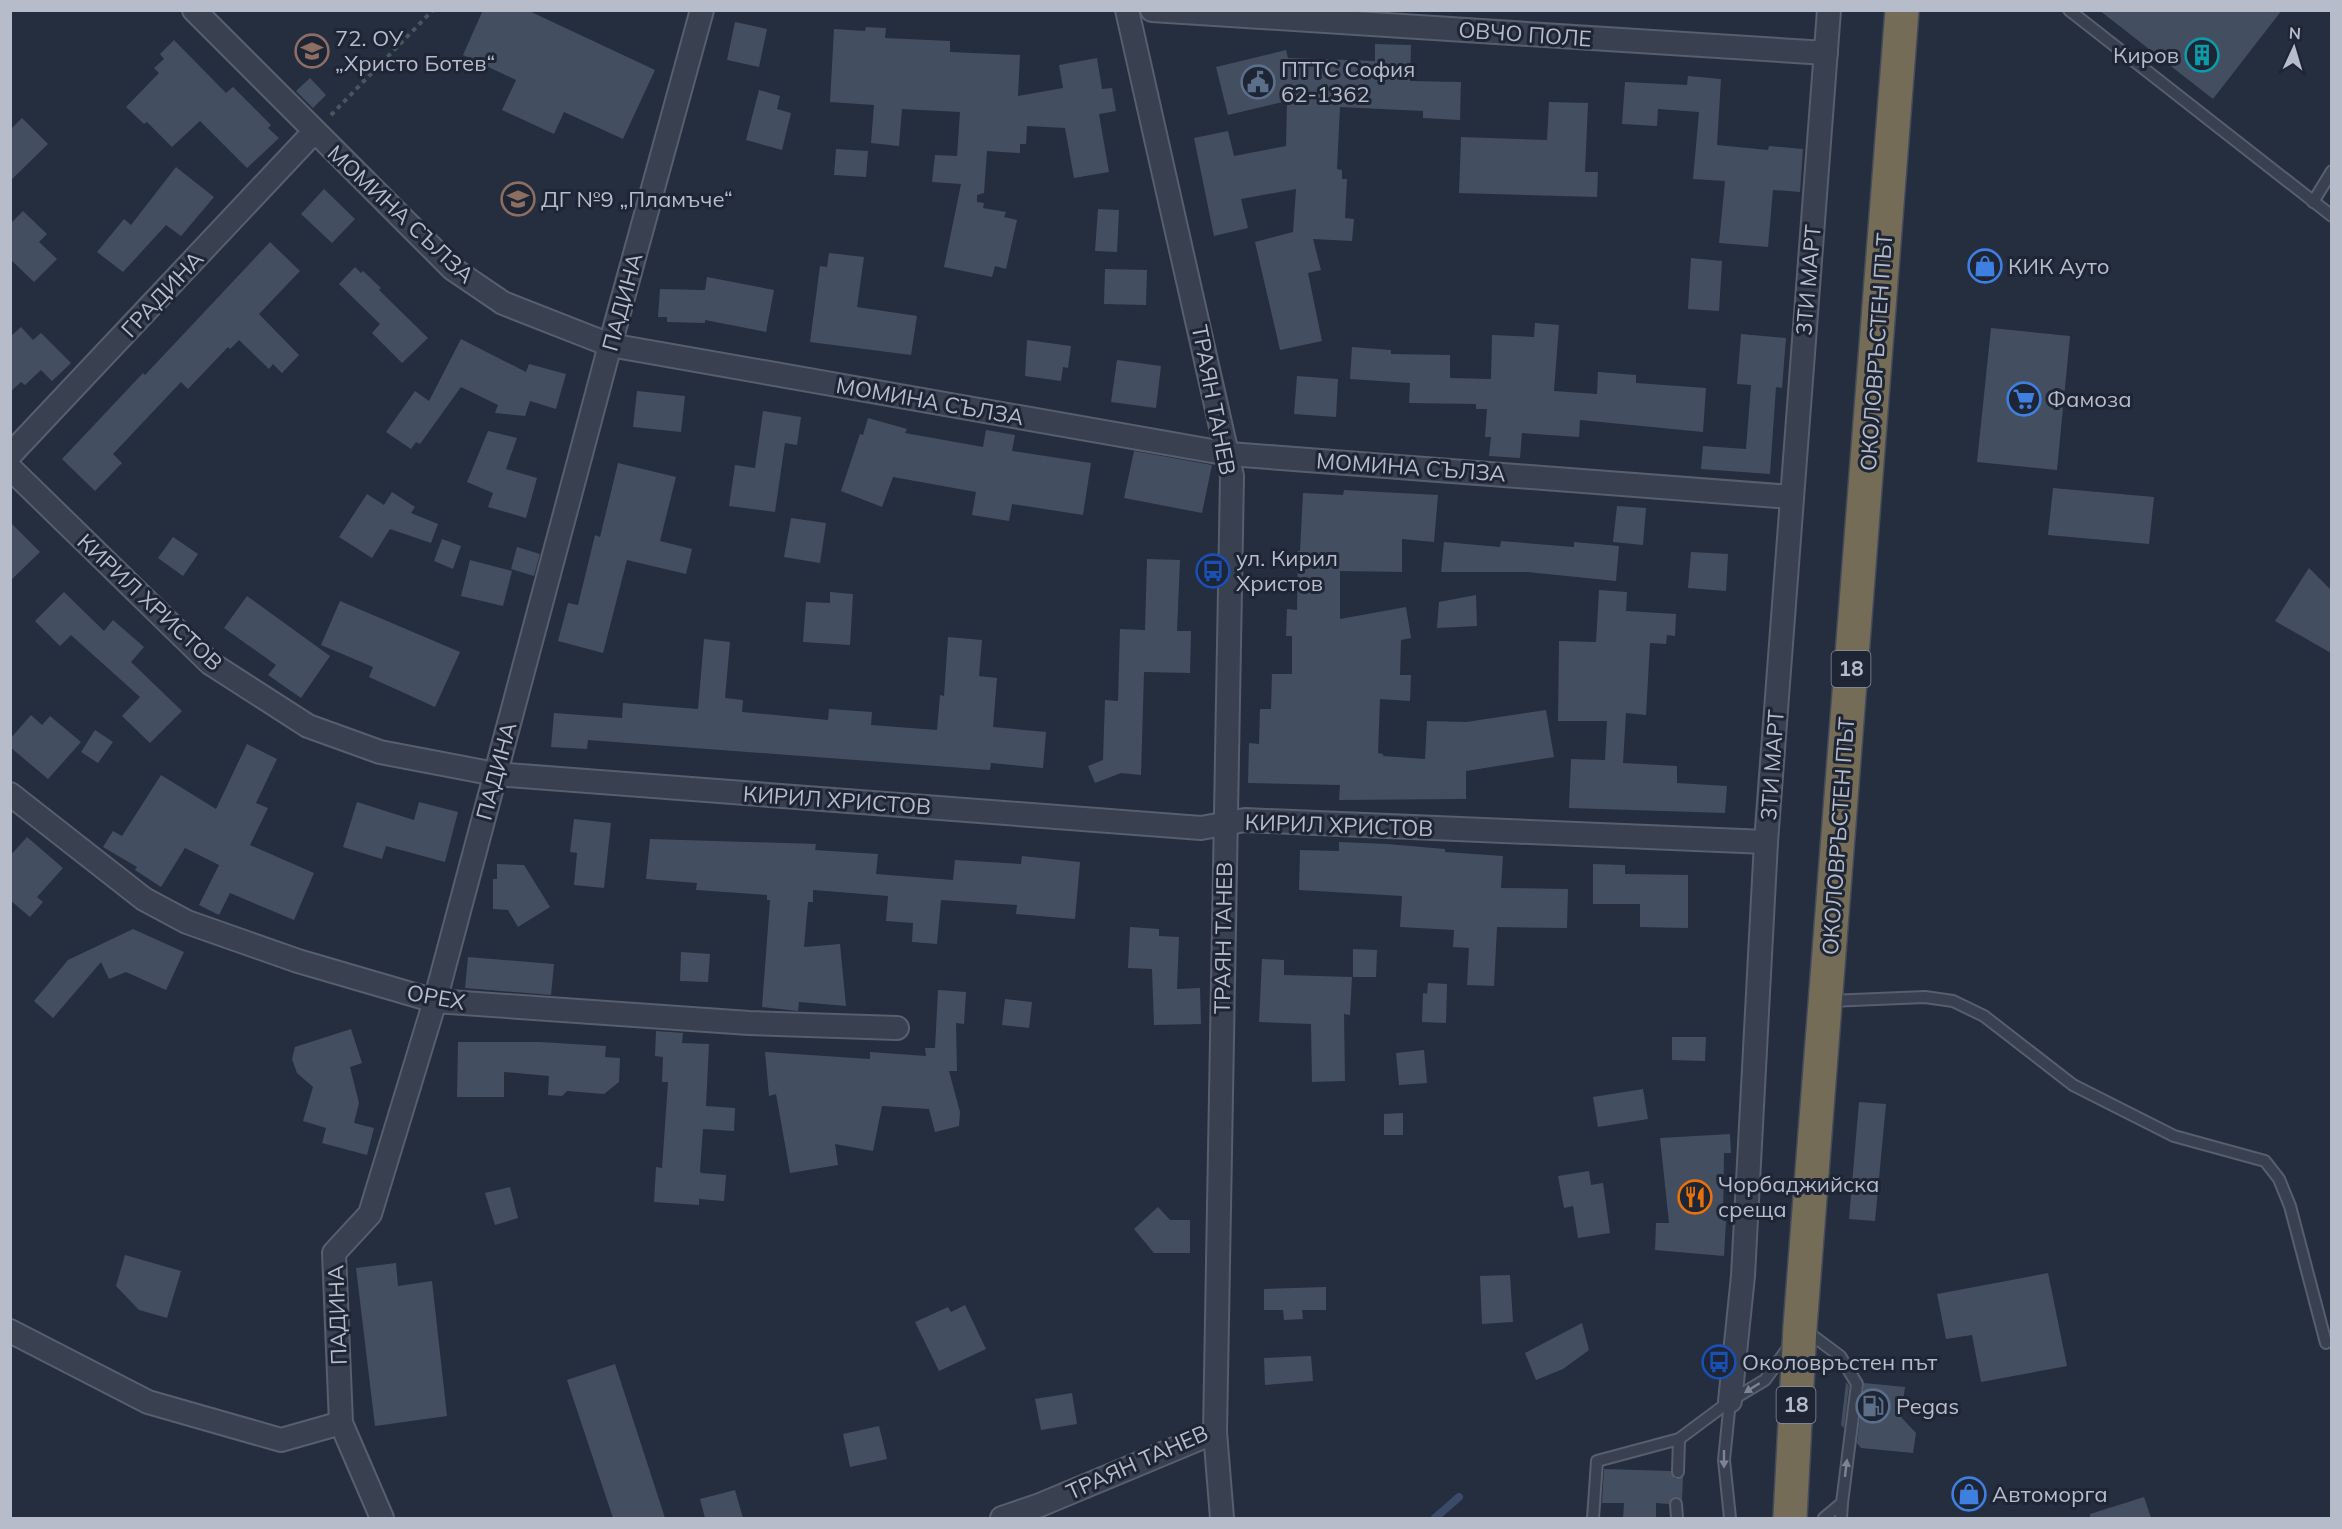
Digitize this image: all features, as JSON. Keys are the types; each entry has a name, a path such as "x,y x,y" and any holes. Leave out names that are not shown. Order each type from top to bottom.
{"highway":[{"name":"ОКОЛОВРЪСТЕН ПЪТ","path":"1790,1518 1800,1327 1902,10"}],"street":[{"name":"МОМИНА СЪЛЗА","path":"194,10 313,133 453,269 503,303 610,345 1229,454 1791,496"},
{"name":"ПАДИНА","path":"382,1518 341,1423 334,1253 370,1214 435,1001 702,10"},
{"name":"ТРАЯН ТАНЕВ","path":"1002,1518 1040,1505 1215,1432 1232,476 1229,454 1127,10"},
{"name":"ОВЧО ПОЛЕ","path":"1152,10 1412,19 1826,53"},
{"name":"3ТИ МАРТ","path":"1730,1401 1743,1276 1766,842 1829,10"},
{"name":"ГРАДИНА","path":"10,455 313,133"},
{"name":"КИРИЛ ХРИСТОВ","path":"10,468 210,663 308,726 380,752 495,774 1201,828 1245,820 1766,842"},
{"name":"ОРЕХ","path":"16,800 144,899 187,922 298,961 435,1001 749,1023 897,1028"},
{"path":"10,1331 148,1402 281,1440 341,1423"},
{"path":"1215,1432 1222,1518"}],"lane":[{"path":"2069,10 2331,216"},
{"path":"2313,202 2331,171"},
{"path":"1825,1002 1925,997 1953,1001 1984,1016 2073,1085 2175,1137 2265,1161 2279,1179 2290,1206 2326,1343"},
{"path":"1593,1518 1597,1461 1679,1438 1730,1401 1765,1380 1782,1359 1800,1327 1840,1356 1857,1384 1841,1518"},
{"name":"3ТИ МАРТ","path":"1730,1401 1724,1460 1730,1518"},
{"path":"1678,1472 1679,1438"},
{"path":"1824,1518 1842,1503"},
{"path":"1676,1504 1677,1518"}],"path":[{"path":"313,133 433,10"}],"building":[{"path":"483,10 527,10 655,70 623,139 564,112 554,134 502,110 516,80 463,55"},
{"name":"Киров","path":"2099,10 2282,10 2213,99"},
{"path":"735,22 767,29 759,67 727,60"},
{"path":"866,27 886,28 885,38 950,41 950,52 1020,55 1018,96 1063,88 1059,65 1097,58 1102,89 1112,88 1116,111 1099,114 1109,172 1074,178 1065,128 1027,126 1026,144 1020,144 1020,153 987,151 984,193 977,195 977,202 984,203 983,208 1006,212 1004,217 1017,220 1006,269 995,266 992,277 944,267 961,184 932,182 935,155 957,156 960,112 902,109 899,146 871,143 874,105 830,102 834,29 865,31"},
{"path":"174,40 226,93 233,87 271,125 268,128 279,138 247,168 200,121 172,147 147,122 144,124 126,107 159,73 154,68 164,59 160,54"},
{"path":"1375,44 1411,45 1410,81 1461,82 1460,120 1423,118 1423,111 1340,107 1337,169 1342,170 1342,179 1347,179 1345,218 1354,219 1352,241 1313,239 1321,270 1308,273 1322,341 1280,350 1255,242 1293,232 1296,189 1241,199 1248,228 1214,236 1194,138 1228,131 1234,156 1286,146 1287,101 1228,115 1216,67 1286,50 1288,58 1375,61"},
{"path":"1688,76 1721,79 1717,145 1768,150 1769,146 1803,149 1800,192 1773,190 1768,247 1719,243 1725,181 1693,179 1699,112 1658,109 1657,126 1622,124 1625,82 1687,85"},
{"path":"310,78 326,95 313,108 296,91"},
{"path":"759,90 780,96 777,109 791,113 782,150 746,140"},
{"path":"1549,102 1588,103 1585,172 1598,172 1597,197 1459,193 1461,137 1547,140"},
{"path":"22,118 48,144 10,181 10,130"},
{"path":"836,149 868,151 866,177 834,175"},
{"path":"176,167 214,197 181,236 166,225 123,272 97,252 124,219 131,225"},
{"path":"324,189 355,219 332,243 301,214"},
{"path":"1098,209 1119,210 1117,252 1095,251"},
{"path":"23,211 47,234 39,242 57,259 34,282 10,259 10,224"},
{"path":"270,242 300,271 259,314 299,355 282,373 273,364 269,369 239,340 230,349 228,347 188,389 181,382 113,454 122,463 95,491 62,459"},
{"path":"829,253 864,257 857,307 917,316 911,355 810,342 820,266 827,267"},
{"path":"1691,258 1722,261 1719,311 1688,309"},
{"path":"355,267 361,273 363,271 381,288 379,290 428,338 402,363 372,333 380,324 339,284"},
{"path":"1105,269 1147,270 1146,305 1104,304"},
{"path":"707,277 774,290 766,332 705,320 705,323 667,322 667,317 658,317 660,289 705,290"},
{"path":"1535,323 1559,325 1554,391 1597,394 1598,372 1636,375 1636,383 1706,388 1703,432 1580,420 1579,437 1522,433 1520,458 1489,456 1491,437 1485,437 1487,409 1476,409 1476,404 1409,403 1410,383 1350,379 1352,347 1391,350 1391,354 1450,355 1450,378 1491,379 1492,335 1534,337"},
{"path":"21,327 33,340 41,333 71,363 52,381 41,370 25,385 21,382 10,392 10,337"},
{"name":"Фамоза","path":"1991,328 2070,336 2057,470 1977,462"},
{"path":"1741,334 1786,338 1782,388 1776,387 1770,474 1701,469 1703,446 1746,449 1751,385 1737,384"},
{"path":"461,339 526,372 529,364 566,374 556,409 530,401 525,416 495,413 498,405 461,387 420,444 416,442 411,449 386,432 415,391 429,401"},
{"path":"1027,340 1071,346 1068,368 1063,367 1061,381 1025,376"},
{"path":"1117,360 1161,366 1156,408 1111,402"},
{"path":"1297,376 1338,379 1336,417 1294,414"},
{"path":"637,391 685,396 681,432 633,427"},
{"path":"763,411 801,417 797,445 785,443 775,512 729,506 735,465 755,468"},
{"path":"868,418 907,429 905,433 983,447 986,430 1015,435 1012,451 1091,463 1083,515 1012,504 1009,521 972,515 976,492 893,477 882,507 841,491 860,434 863,435"},
{"path":"488,431 517,438 506,469 537,478 526,518 488,507 493,493 467,482"},
{"path":"1134,451 1212,465 1202,513 1124,498"},
{"path":"618,463 676,477 660,541 692,549 686,574 627,560 603,653 558,641 568,603 578,605 595,535 600,537"},
{"path":"2053,488 2154,497 2149,544 2048,535"},
{"path":"1344,490 1438,495 1434,542 1402,539 1402,572 1340,571 1340,619 1406,607 1411,638 1401,640 1400,675 1411,675 1410,701 1380,699 1378,753 1383,756 1425,759 1427,721 1466,722 1546,710 1554,757 1466,771 1466,799 1339,800 1340,785 1248,783 1249,743 1259,744 1260,709 1271,709 1272,674 1292,674 1292,636 1286,636 1287,609 1297,610 1298,551 1300,551 1303,493 1343,495"},
{"path":"392,492 415,507 411,513 438,524 431,543 390,529 372,558 339,537 367,494 384,505"},
{"path":"1617,506 1646,508 1643,545 1613,542"},
{"path":"791,518 826,523 820,563 784,557"},
{"path":"10,522 40,552 10,581"},
{"path":"173,537 198,554 183,576 158,558"},
{"path":"442,539 461,546 453,569 434,561"},
{"path":"1501,541 1574,547 1574,542 1619,546 1616,581 1527,572 1441,572 1444,542 1500,547"},
{"path":"517,547 540,554 534,576 511,569"},
{"path":"1691,552 1728,554 1726,591 1688,588"},
{"path":"1147,559 1180,560 1177,631 1191,631 1190,673 1144,672 1141,775 1121,773 1095,783 1088,766 1103,760 1105,700 1118,701 1120,629 1145,630"},
{"path":"470,560 512,571 503,606 461,596"},
{"path":"2309,568 2331,590 2331,653 2275,621"},
{"path":"1599,590 1627,592 1626,611 1676,614 1675,636 1667,635 1666,644 1650,643 1646,715 1626,713 1623,763 1677,766 1677,783 1727,786 1725,813 1569,808 1571,759 1605,760 1607,721 1558,721 1559,641 1596,642"},
{"path":"64,592 104,631 113,620 144,647 131,662 182,711 150,743 122,716 140,697 71,635 60,646 35,621"},
{"path":"830,592 853,594 850,645 803,642 806,602 830,603"},
{"path":"1476,595 1477,626 1437,628 1439,602"},
{"path":"247,596 330,656 301,698 268,675 276,665 224,628"},
{"path":"340,601 460,652 435,707 369,677 373,667 321,645"},
{"path":"948,637 982,640 979,676 997,678 993,727 1046,732 1043,768 991,763 990,770 588,740 587,749 551,747 554,713 622,718 623,703 698,709 704,639 730,642 725,698 743,700 742,712 828,720 829,709 872,712 871,725 937,730 940,695 944,696"},
{"path":"31,715 42,725 50,716 81,742 48,779 10,747 10,739"},
{"path":"95,730 113,742 98,763 81,752"},
{"path":"247,744 277,759 256,803 268,808 250,845 314,873 294,920 230,893 219,915 199,905 219,865 185,848 161,887 135,870 137,867 103,847 113,831 122,836 161,775 216,809"},
{"path":"357,802 414,820 419,802 458,812 445,862 386,846 382,859 343,847"},
{"path":"574,819 611,823 604,888 574,885 577,853 570,852"},
{"path":"27,837 63,868 37,897 43,902 30,917 10,900 10,856"},
{"path":"650,839 816,844 815,850 878,854 876,874 953,880 955,860 1021,864 1022,856 1080,862 1075,919 1016,914 1017,905 941,900 937,944 912,942 913,923 886,921 888,896 813,890 813,902 808,902 804,947 840,944 846,1006 799,1002 798,1011 762,1007 770,900 767,900 767,895 696,890 697,883 646,879"},
{"path":"1339,842 1387,844 1445,849 1445,852 1503,856 1501,888 1568,889 1567,928 1497,927 1494,986 1467,985 1469,948 1453,947 1454,930 1400,927 1402,896 1299,890 1300,850 1339,851"},
{"path":"497,864 524,865 550,907 518,927 508,910 493,909 493,879 497,879"},
{"path":"1593,864 1625,865 1625,874 1688,875 1688,928 1640,927 1640,904 1593,904"},
{"path":"1130,927 1159,929 1159,936 1179,937 1177,989 1200,988 1201,1024 1154,1025 1152,969 1128,968"},
{"path":"133,929 184,952 166,990 126,972 109,979 101,962 53,1018 34,1001 68,960"},
{"path":"1353,949 1377,950 1376,977 1353,977"},
{"path":"681,952 710,954 708,982 680,981"},
{"path":"468,957 554,964 551,995 465,988"},
{"path":"1262,959 1284,960 1284,975 1352,977 1350,1015 1344,1014 1345,1081 1312,1082 1311,1024 1259,1022"},
{"path":"1428,983 1447,984 1446,1023 1422,1022 1423,993 1427,994"},
{"path":"938,990 966,992 964,1024 956,1023 957,1071 949,1071 960,1112 959,1126 935,1132 929,1109 882,1106 873,1151 835,1144 838,1165 790,1173 776,1094 769,1096 765,1052 870,1059 870,1052 926,1056 925,1048 935,1048"},
{"path":"1005,999 1032,1002 1029,1028 1002,1025"},
{"path":"351,1029 362,1063 350,1067 359,1103 354,1123 374,1128 367,1155 322,1143 326,1128 303,1121 313,1087 297,1073 292,1059 295,1047"},
{"path":"656,1031 683,1033 682,1043 709,1044 706,1106 735,1108 734,1131 703,1129 700,1171 701,1173 726,1175 724,1201 699,1199 699,1205 654,1202 656,1167 662,1168 668,1082 662,1082 663,1057 655,1056"},
{"path":"1672,1037 1706,1037 1705,1061 1672,1060"},
{"path":"458,1042 540,1042 606,1046 605,1057 620,1058 619,1082 604,1094 567,1091 562,1096 548,1095 549,1076 504,1072 504,1097 457,1097"},
{"path":"1424,1050 1427,1083 1399,1085 1396,1053"},
{"path":"1643,1089 1648,1119 1598,1127 1593,1097"},
{"path":"1859,1102 1886,1104 1875,1221 1849,1219"},
{"path":"1403,1113 1403,1135 1384,1135 1384,1114"},
{"path":"1730,1134 1731,1153 1724,1153 1723,1221 1726,1221 1724,1256 1655,1250 1656,1223 1669,1223 1660,1138"},
{"path":"1589,1171 1591,1185 1603,1183 1610,1233 1578,1238 1573,1206 1564,1208 1558,1176"},
{"path":"510,1187 518,1218 495,1225 485,1193"},
{"path":"1158,1207 1170,1220 1190,1220 1190,1253 1154,1253 1134,1229"},
{"path":"125,1255 181,1271 167,1318 139,1310 116,1286"},
{"path":"396,1263 398,1286 432,1281 447,1416 375,1426 356,1268"},
{"path":"2048,1273 2067,1366 1981,1382 1972,1335 1946,1339 1937,1294"},
{"path":"1510,1275 1513,1322 1482,1324 1480,1276"},
{"path":"1326,1287 1326,1310 1302,1310 1303,1319 1284,1320 1283,1310 1264,1310 1264,1289"},
{"path":"965,1305 986,1349 939,1371 915,1322 948,1307 951,1312"},
{"path":"1582,1323 1589,1350 1563,1369 1536,1380 1525,1353"},
{"path":"1311,1356 1313,1381 1265,1385 1264,1358"},
{"path":"615,1364 665,1518 613,1518 567,1380"},
{"path":"1846,1382 1849,1386 1844,1428 1841,1425"},
{"name":"Pegas","path":"1864,1383 1905,1387 1901,1417 1916,1433 1913,1453 1861,1448 1857,1443"},
{"path":"1072,1393 1077,1424 1041,1430 1035,1399"},
{"path":"879,1426 887,1459 850,1467 843,1434"},
{"path":"1604,1469 1671,1471 1675,1479 1683,1477 1682,1500 1675,1497 1669,1504 1656,1503 1656,1518 1623,1518 1624,1503 1602,1503"},
{"path":"735,1490 743,1518 705,1518 700,1499"},
{"path":"2144,1497 2151,1518 2090,1518 2090,1514"}],"waterway":[{"path":"1435,1518 1459,1497"}],"place":[{"name":"72. ОУ „Христо Ботев“","path":"312,51"},
{"name":"Киров","path":"2202,55"},
{"name":"ПТТС София 62-1362","path":"1258,82"},
{"name":"ДГ №9 „Пламъче“","path":"518,199"},
{"name":"КИК Ауто","path":"1985,266"},
{"name":"Фамоза","path":"2024,399"},
{"name":"ул. Кирил Христов","path":"1213,571"},
{"name":"Чорбаджийска среща","path":"1695,1197"},
{"name":"Околовръстен път","path":"1719,1362"},
{"name":"Pegas","path":"1873,1406"},
{"name":"Автоморга","path":"1969,1494"}]}
